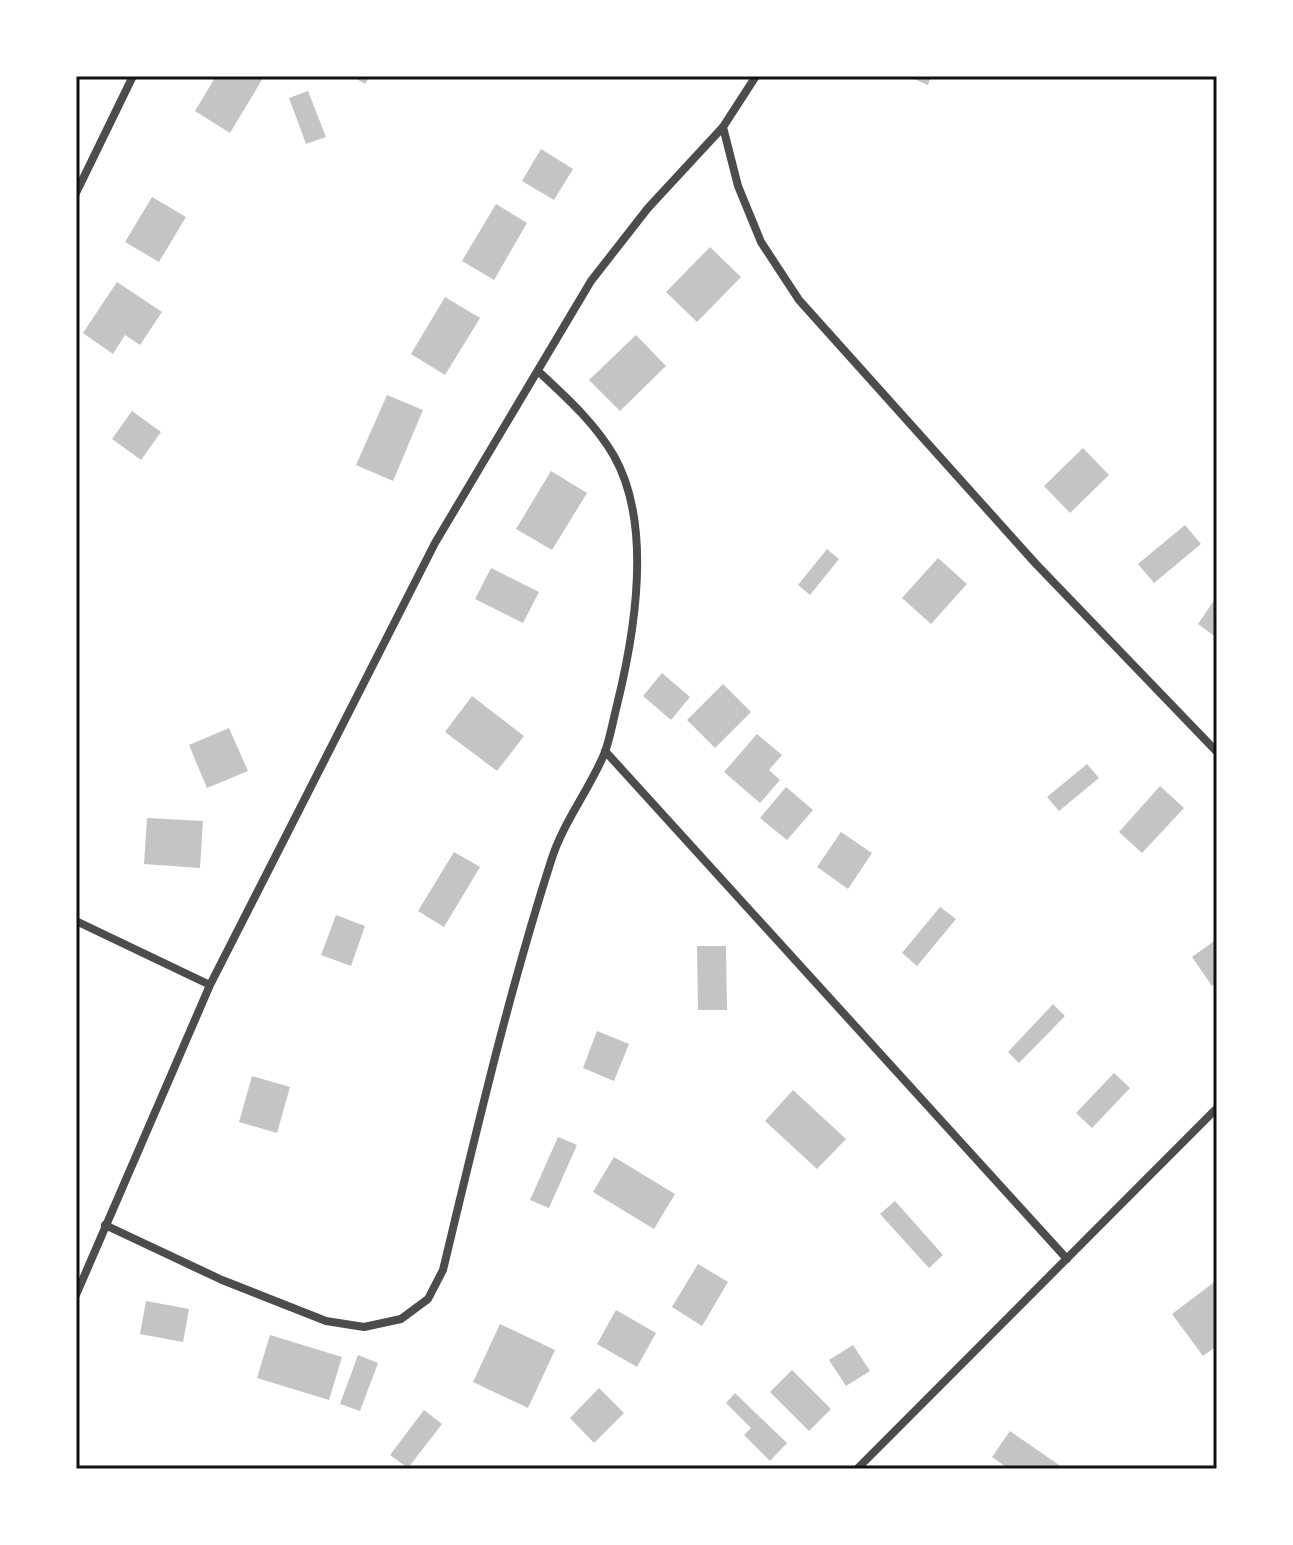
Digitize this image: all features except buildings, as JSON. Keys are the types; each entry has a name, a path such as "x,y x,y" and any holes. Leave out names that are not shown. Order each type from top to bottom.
{"street":[{"path":"76,193 133,76"},
{"path":"76,1295 210,985 435,543 591,281 648,208 723,127 756,76"},
{"path":"723,127 738,186 761,242 799,300 1036,564 1217,752"},
{"path":"105,1225 222,1280 326,1321 364,1327 401,1319 428,1299 443,1270 502,1031 552,857 605,751 630,650 637,580 636,537 628,493 615,459 599,433 573,403 538,371"},
{"path":"605,751 1067,1259"},
{"path":"76,921 210,985"},
{"path":"857,1469 1217,1108"}]}
